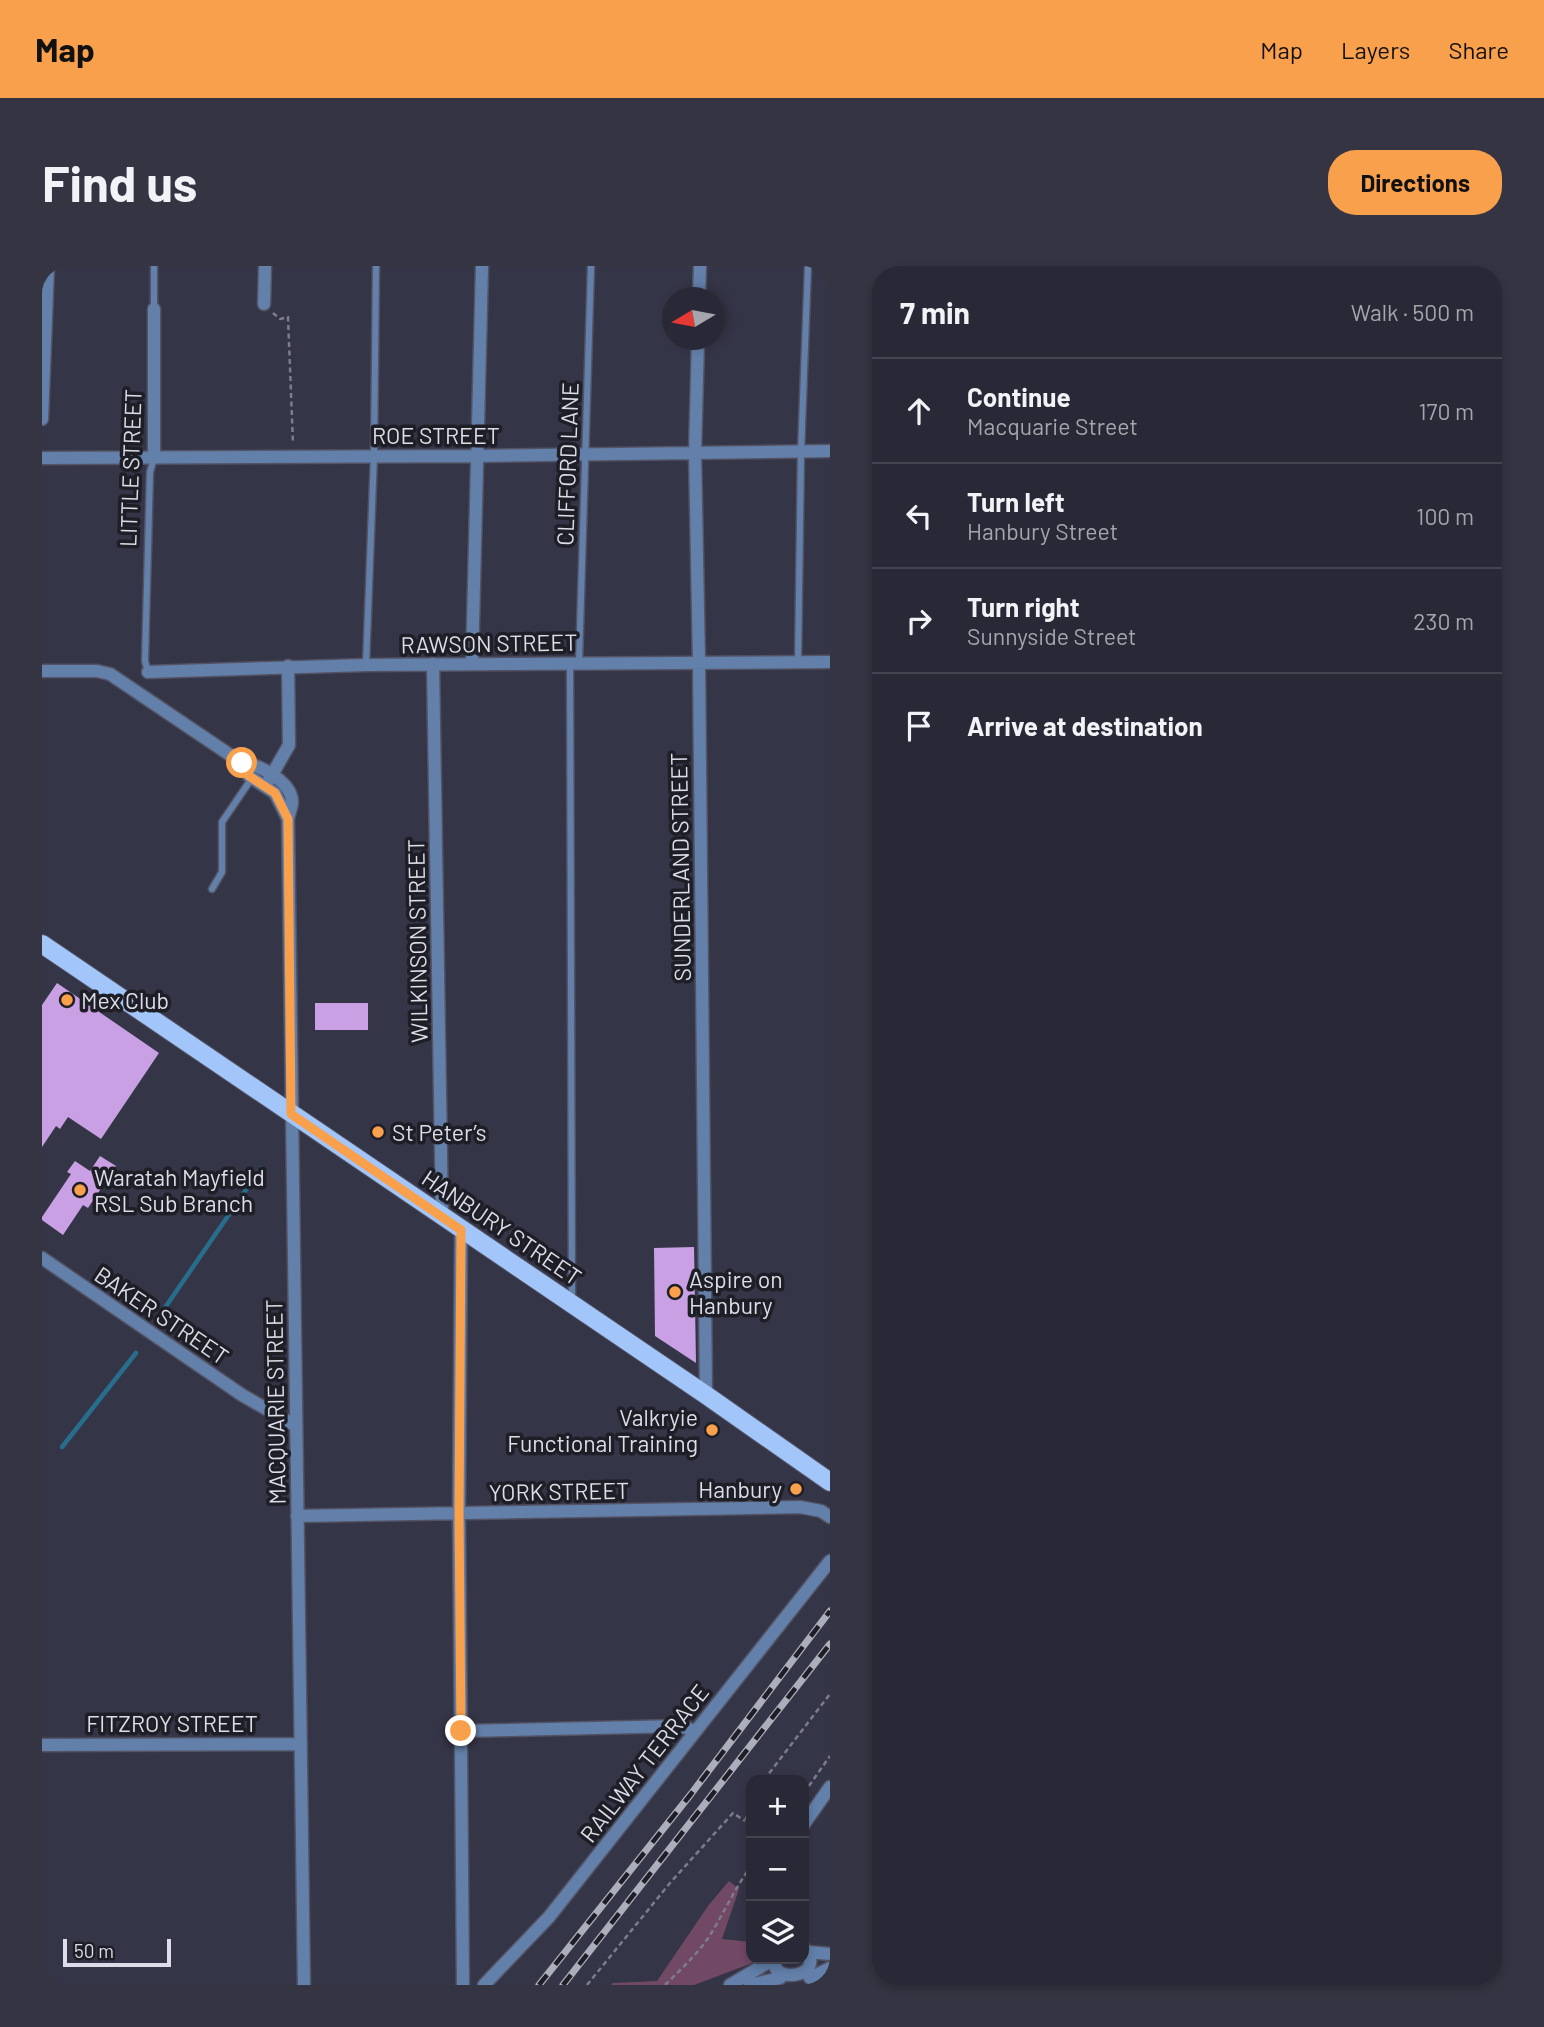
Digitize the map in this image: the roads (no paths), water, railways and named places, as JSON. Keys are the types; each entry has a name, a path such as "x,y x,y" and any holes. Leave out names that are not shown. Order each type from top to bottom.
{"main road":[{"name":"HANBURY STREET","path":"42,944 830,1482"}],"street":[{"path":"42,419 48,266"},
{"path":"264,304 265,266"},
{"path":"472,664 482,266"},
{"path":"699,287 700,266"},
{"name":"LITTLE STREET","path":"154,309 154,458"},
{"name":"SUNDERLAND STREET","path":"698,350 695,453 706,1395"},
{"name":"ROE STREET","path":"42,458 293,458 830,451"},
{"name":"RAWSON STREET","path":"148,672 288,666 830,662"},
{"name":"WILKINSON STREET","path":"433,664 443,1217"},
{"path":"269,780 289,745 288,666"},
{"path":"42,671 97,671 110,674 242,763 252,778 269,780"},
{"path":"242,763 254,764 269,780"},
{"name":"MACQUARIE STREET","path":"269,780 290,792 292,803 288,819 304,1985"},
{"path":"461,1230 459,1514 463,1985"},
{"name":"BAKER STREET","path":"42,1258 242,1395 296,1426"},
{"name":"YORK STREET","path":"297,1516 800,1507 825,1514"},
{"name":"RAILWAY TERRACE","path":"484,1985 549,1917 830,1561"},
{"path":"461,1731 680,1726 695,1731"},
{"name":"FITZROY STREET","path":"42,1745 302,1744"},
{"path":"809,1817 830,1787"},
{"path":"809,1950 830,1954"},
{"path":"807,1981 814,1965 809,1956"},
{"path":"730,1985 766,1964"},
{"path":"775,1964 782,1982"},
{"path":"750,1985 782,1982 795,1985 830,1968"}],"lane":[{"name":"LITTLE STREET","path":"154,266 154,309"},
{"path":"366,665 374,455 376,266"},
{"name":"CLIFFORD LANE","path":"572,1304 574,663 591,266"},
{"path":"798,663 808,266"},
{"name":"LITTLE STREET","path":"148,672 145,661 150,472 154,458"},
{"path":"212,889 222,872 222,822 252,778"}],"waterway":[{"path":"162,1312 261,1168"},
{"path":"62,1447 136,1353"}],"railway":[{"path":"539,1985 691,1794 830,1611"},
{"path":"563,1985 830,1644"}],"place":[{"name":"Mex Club","path":"67,1000"},
{"name":"St Peter’s","path":"378,1132"},
{"name":"Waratah Mayfield RSL Sub Branch","path":"80,1190"},
{"name":"Aspire on Hanbury","path":"675,1292"},
{"name":"Valkryie Functional Training","path":"712,1430"},
{"name":"Hanbury","path":"796,1489"}]}
